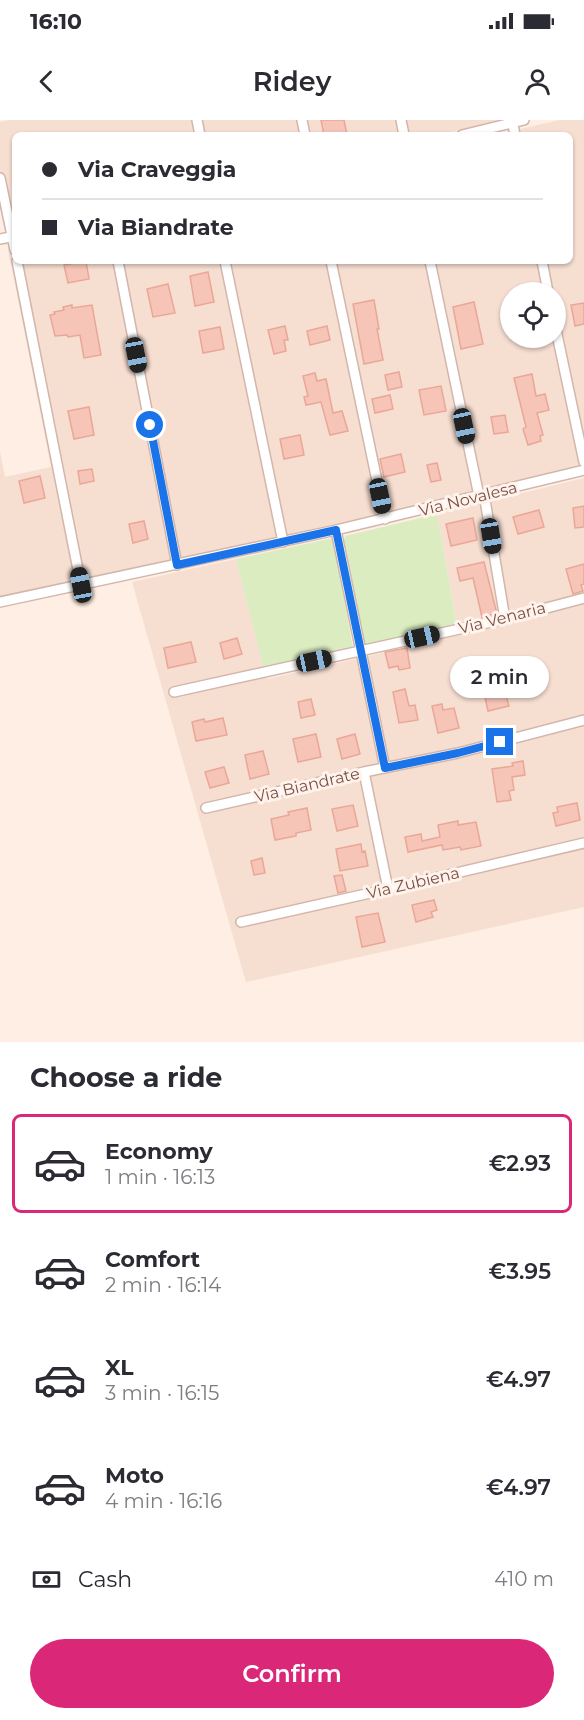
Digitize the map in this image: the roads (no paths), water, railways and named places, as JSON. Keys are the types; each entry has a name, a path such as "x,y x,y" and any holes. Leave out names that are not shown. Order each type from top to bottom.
{"street":[{"path":"473,132 524,120"},
{"path":"0,178 12,228"},
{"path":"18,264 81,585"},
{"path":"119,264 177,565"},
{"path":"226,264 283,542"},
{"path":"332,264 385,519"},
{"path":"431,264 482,495 505,619"},
{"path":"543,264 546,282"},
{"path":"560,348 584,462"},
{"name":"Via Novalesa","path":"0,602 385,519 584,470"},
{"path":"336,530 385,768"},
{"name":"Via Venaria","path":"174,692 505,619 584,598"},
{"name":"Via Biandrate","path":"206,808 458,753 584,720"},
{"path":"364,772 388,890"},
{"name":"Via Zubiena","path":"241,922 388,890 584,843"}]}
